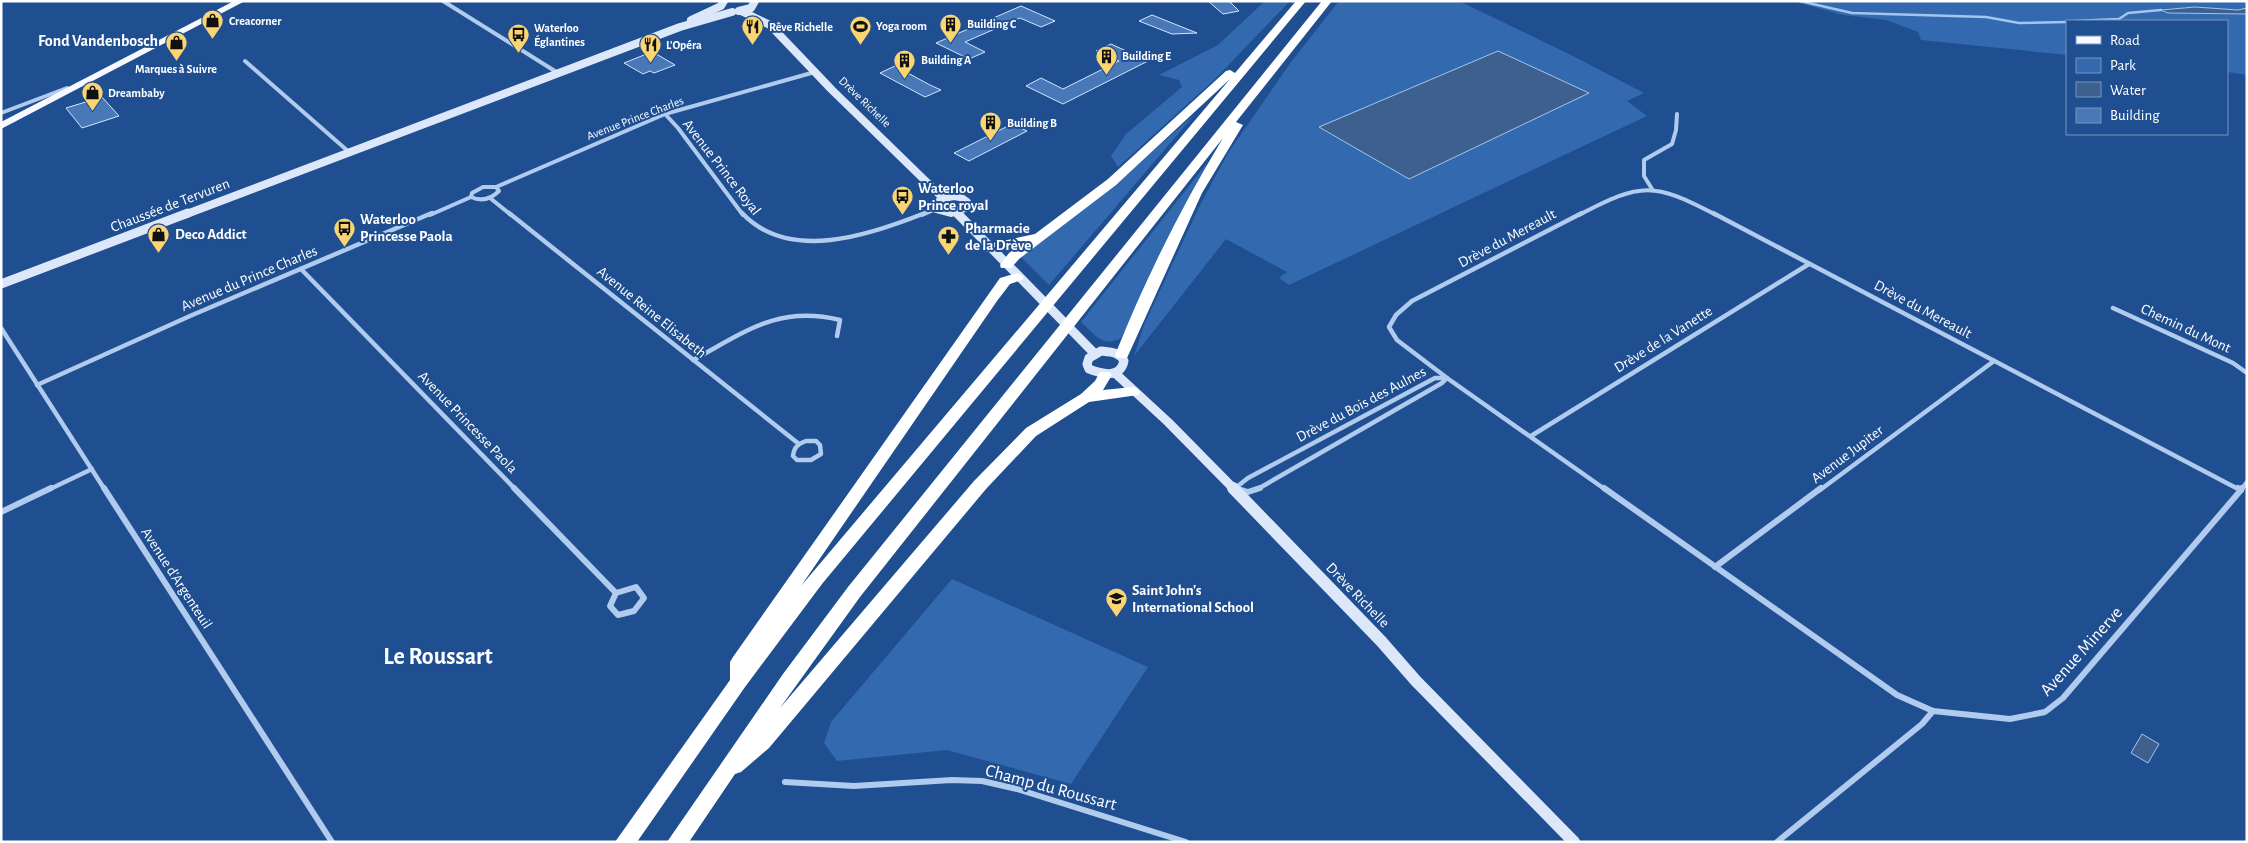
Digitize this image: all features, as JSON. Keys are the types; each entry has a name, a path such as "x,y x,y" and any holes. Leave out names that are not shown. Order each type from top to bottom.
{"highway":[{"path":"625,842 739,682 816,579 1301,1"},
{"path":"677,842 716,782 854,592 1327,1"},
{"path":"739,682 739,662 1012,271 1014,256 1112,182 1236,68 1251,61"},
{"path":"1122,355 1134,324 1196,194 1237,126 1238,110"},
{"path":"990,248 1018,242 1045,232"},
{"path":"716,782 762,742 916,559 1017,445 1048,420 1086,397 1110,375"},
{"path":"1086,397 1133,392"}],"main road":[{"path":"1,126 241,1"},
{"path":"723,2 722,9 732,12"},
{"name":"Chaussée de Tervuren","path":"680,27 723,2"},
{"name":"Chaussée de Tervuren","path":"1,284 680,27 741,11 754,4"},
{"name":"Drève Richelle","path":"754,4 767,17 770,26"},
{"name":"Drève Richelle","path":"741,11 770,26 942,198"},
{"path":"954,196 967,202 965,208 957,213 942,212 936,209 935,205 942,198 954,196"},
{"path":"957,213 1094,353"},
{"path":"1109,350 1122,355 1125,365 1110,375 1096,374 1087,364 1089,358 1094,353 1109,350"},
{"name":"Drève Richelle","path":"1110,375 1168,422 1375,634 1416,681 1574,842"}],"street":[{"path":"443,1 558,73"},
{"path":"245,61 349,152"},
{"name":"Avenue Prince Charles","path":"471,197 472,192 477,188 486,186 496,187 665,114 815,72"},
{"path":"1,113 89,81"},
{"name":"Avenue Prince Royal","path":"665,114 678,128 743,216 772,236 806,242 848,238 936,209"},
{"path":"1652,189 1643,177 1642,168 1644,160 1672,144 1676,130 1677,114"},
{"path":"471,197 477,200 490,198 498,191 496,187"},
{"name":"Drève du Mereault","path":"1933,711 1897,695 1447,378 1397,340 1389,327 1396,316 1412,301 1615,196 1633,190 1652,189 1670,192 2241,490"},
{"name":"Avenue du Prince Charles","path":"37,384 190,316 471,197"},
{"name":"Avenue Reine Elisabeth","path":"490,198 799,444"},
{"name":"Drève de la Vanette","path":"1531,436 1809,264"},
{"name":"Avenue Princesse Paola","path":"301,269 616,593"},
{"name":"Chemin du Mont","path":"2113,308 2233,363 2247,373"},
{"path":"693,360 764,322 784,316 804,314 840,320 837,336"},
{"name":"Avenue d'Argenteuil","path":"1,328 332,842"},
{"name":"Avenue Jupiter","path":"1715,567 1994,361"},
{"name":"Drève du Bois des Aulnes","path":"1234,489 1248,478 1435,378 1447,378"},
{"name":"Drève du Bois des Aulnes","path":"1234,489 1248,492 1259,489 1442,383 1447,378"},
{"path":"816,441 820,445 821,454 811,460 797,460 793,456 793,450 799,444 816,441"},
{"path":"1,512 92,470"},
{"name":"Avenue Minerve","path":"1933,711 2010,719 2045,712 2063,698 2247,482"},
{"path":"636,587 644,598 634,611 618,615 610,606 616,593 636,587"},
{"path":"1777,842 1922,724 1933,711"},
{"name":"Champ du Roussart","path":"785,782 854,786 952,780 982,781 1024,791 1186,842"}],"green space":[{"path":"1265,1 1290,1 1214,80 1118,167 1111,156 1126,134 1182,87 1179,80 1159,75 1218,45"},
{"path":"1339,1 1459,1 1573,56 1644,93 1627,101 1647,116 1289,285 1279,278 1287,272 1226,239 1134,356 1144,325 1199,207 1228,153 1291,62"},
{"path":"1793,1 2247,1 2247,8 2238,10 2195,7 2163,9 2168,13 2247,14 2247,75 2228,72 2228,20 2066,20 2066,55 1921,40 1918,32 1886,20 1843,15"},
{"path":"1195,114 1049,285 1019,255 1110,187"},
{"path":"1208,162 1121,338 1109,341 1099,338 1081,322"},
{"path":"952,579 1148,667 1071,784 947,750 837,761 824,743 831,722"}],"water":[{"path":"2195,7 2238,10 2247,8 2247,14 2168,13 2161,10"},
{"path":"1498,51 1589,93 1409,179 1319,127"},
{"path":"2142,734 2159,744 2148,763 2131,753"}],"building":[{"path":"1208,1 1229,1 1239,11 1223,14"},
{"path":"1021,6 1055,21 1041,27 1020,18 965,42 985,52 969,59 936,43"},
{"path":"1152,15 1197,33 1172,34 1139,21"},
{"name":"Building E","path":"1111,44 1148,61 1063,104 1026,86 1041,78 1063,89 1119,61 1096,51"},
{"name":"L'Opéra","path":"649,53 658,55 675,65 654,73 650,71 643,74 624,63"},
{"name":"Building A","path":"895,66 941,90 925,97 880,73"},
{"name":"Dreambaby","path":"102,97 119,116 82,128 66,108"},
{"name":"Building B","path":"1012,124 1027,131 969,161 954,153"}],"waterway":[{"path":"1800,1 1852,13 1986,17 2019,23 2066,22"},
{"path":"2096,20 2119,19 2128,13 2161,10"}],"place":[{"name":"Creacorner","path":"213,40"},
{"name":"Building C","path":"951,43"},
{"name":"Yoga room","path":"860,45"},
{"name":"Rêve Richelle","path":"753,46"},
{"name":"Waterloo Églantines","path":"518,54"},
{"name":"Marques à Suivre","path":"176,61"},
{"name":"L'Opéra","path":"650,64"},
{"name":"Building E","path":"1106,75"},
{"name":"Building A","path":"905,79"},
{"name":"Dreambaby","path":"92,112"},
{"name":"Building B","path":"991,142"},
{"name":"Waterloo Prince royal","path":"902,216"},
{"name":"Waterloo Princesse Paola","path":"344,247"},
{"name":"Deco Addict","path":"159,253"},
{"name":"Pharmacie de la Drève","path":"949,256"},
{"name":"Saint John's International School","path":"1116,618"}],"district":[{"name":"Fond Vandenbosch","path":"98,40"},
{"name":"Le Roussart","path":"438,656"}]}
